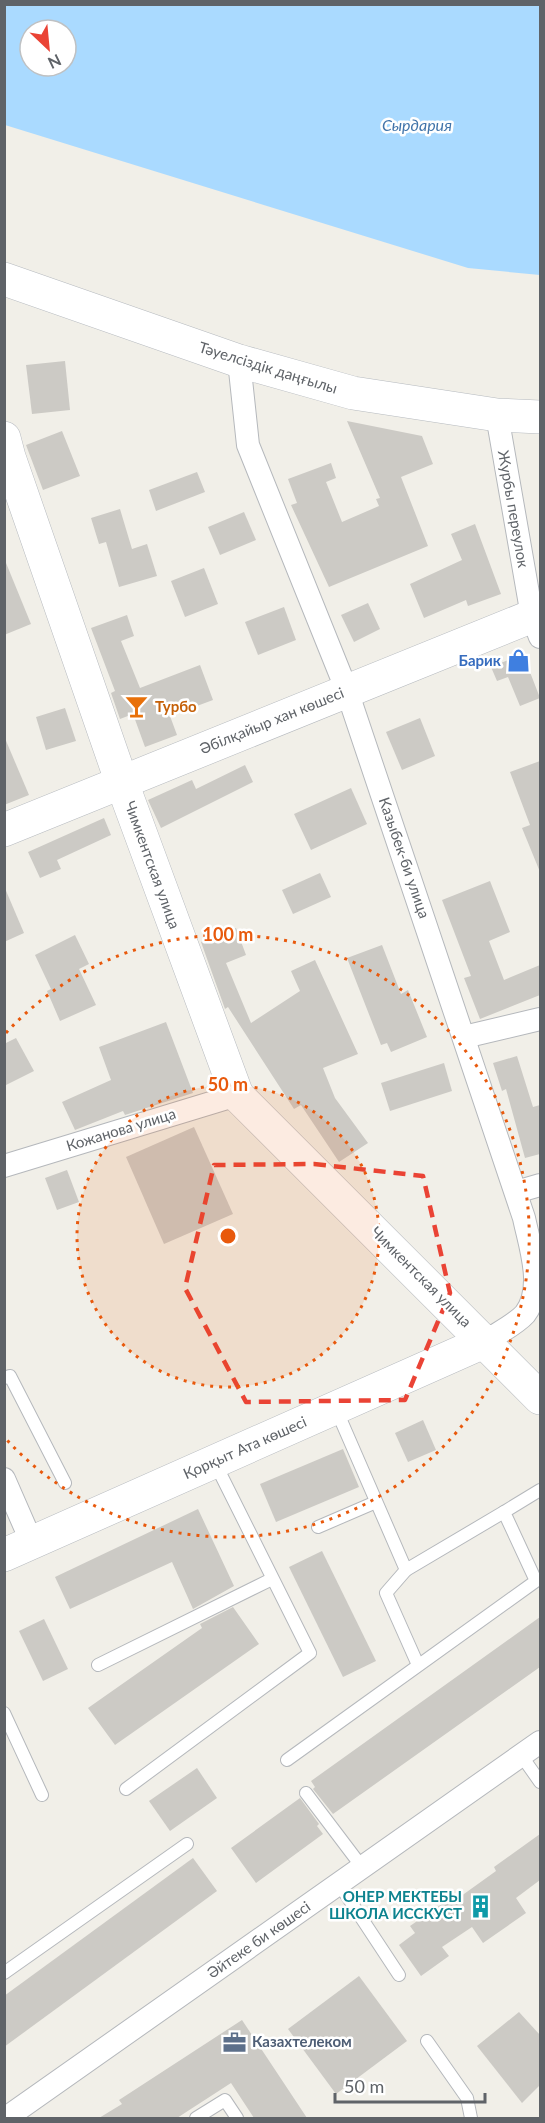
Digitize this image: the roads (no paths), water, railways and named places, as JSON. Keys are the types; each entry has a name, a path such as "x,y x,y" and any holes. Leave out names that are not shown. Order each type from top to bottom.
{"street":[{"name":"Тәуелсіздік даңғылы","path":"4,279 239,361 353,393 497,415 540,417"},
{"name":"Казыбек-би улица","path":"239,361 248,445 347,691 524,1218 537,1279 533,1296 525,1314 486,1341"},
{"name":"Журбы переулок","path":"497,415 538,622"},
{"name":"Чимкентская улица","path":"6,451 122,783 237,1095 486,1341 540,1398"},
{"name":"Әбілқайыр хан көшесі","path":"4,830 347,691 538,622"},
{"path":"464,1037 540,1019"},
{"name":"Кожанова улица","path":"4,1166 237,1095"},
{"path":"516,1192 540,1185"},
{"path":"524,1218 540,1251"},
{"name":"Қорқыт Ата көшесі","path":"18,1549 486,1341"},
{"path":"4,1479 18,1549"},
{"name":"Әйтеке би көшесі","path":"6,2118 540,1742"}],"lane":[{"path":"4,1378 10,1376 65,1483"},
{"path":"335,1408 406,1570"},
{"path":"126,1789 310,1653 214,1462"},
{"path":"418,1665 386,1593 406,1570 540,1490"},
{"path":"318,1527 376,1502"},
{"path":"287,1760 536,1581 504,1512"},
{"path":"98,1665 273,1579"},
{"path":"4,1713 42,1795"},
{"path":"521,1755 540,1782"},
{"path":"306,1793 362,1867"},
{"path":"4,1973 187,1844"},
{"path":"339,1884 399,1975"},
{"path":"427,2042 467,2098 471,2118"},
{"path":"196,2118 225,2100 237,2118"}],"water":[{"name":"Сырдария","path":"4,5 540,5 540,275 468,268 5,125"}],"place":[{"name":"Барик","path":"519,661"},
{"name":"Турбо","path":"137,707"},
{"name":"ОНЕР МЕКТЕБЫ ШКОЛА ИССКУСТ","path":"480,1906"},
{"name":"Казахтелеком","path":"234,2042"}]}
